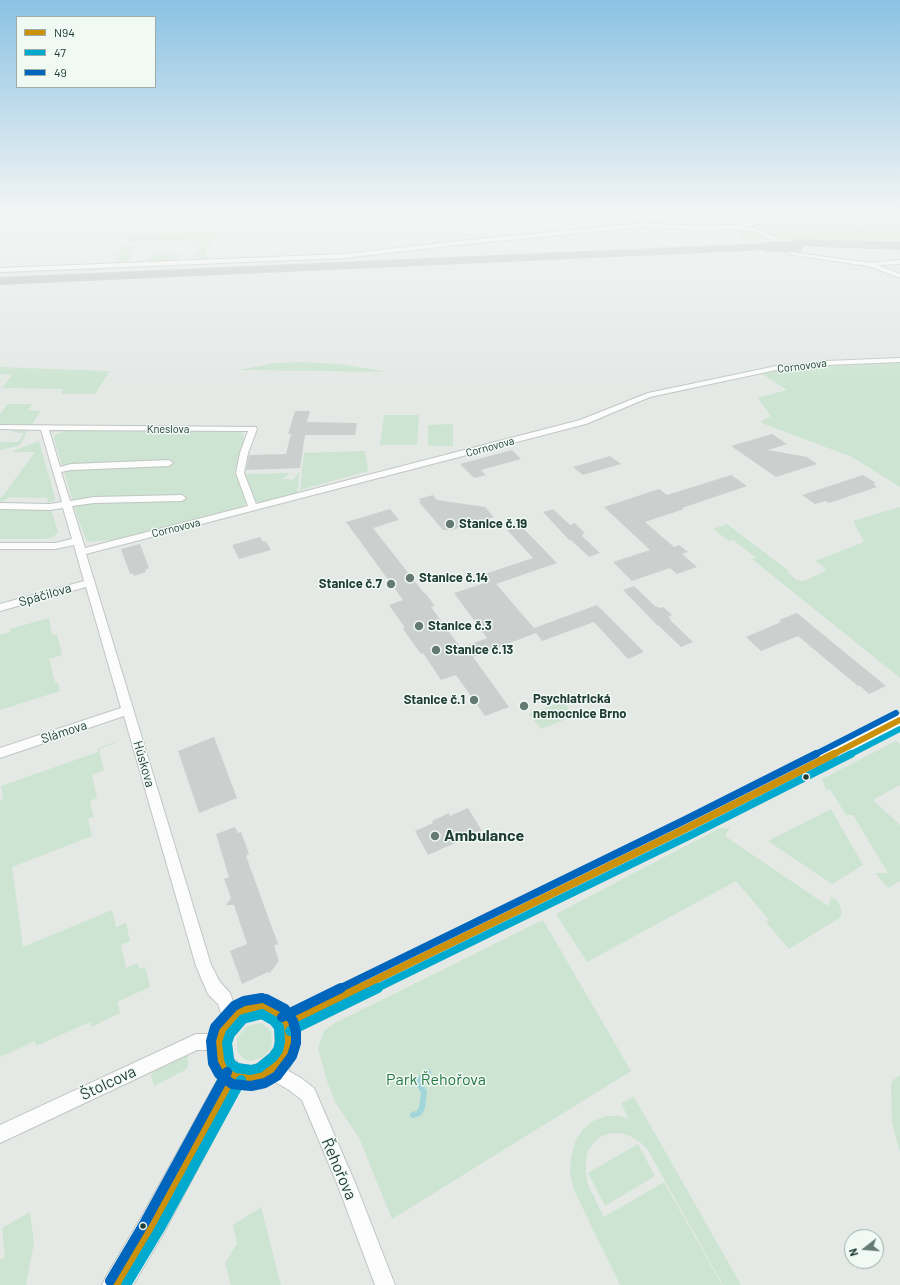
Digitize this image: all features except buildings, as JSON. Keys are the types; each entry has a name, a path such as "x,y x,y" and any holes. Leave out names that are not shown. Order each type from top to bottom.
{"highway":[{"path":"0,277 97,273"},
{"path":"0,281 171,273"}],"street":[{"name":"Cornovova","path":"0,546 79,547 253,508 583,422 648,395 776,368 826,363 900,360"},
{"name":"Kneslova","path":"0,428 253,429 244,453 240,473 253,508"},
{"name":"Húskova","path":"44,428 204,966 214,988 224,999 231,1019"},
{"path":"56,470 70,467 169,463"},
{"path":"0,506 50,506 94,500 182,498"},
{"name":"Spáčilova","path":"0,608 91,582"},
{"name":"Slámova","path":"0,753 129,710"},
{"path":"286,1024 688,827 900,720"},
{"path":"263,1006 271,1008 280,1015 286,1024 288,1043 279,1062 272,1070 262,1076 251,1078 234,1076 225,1069 221,1061 219,1042 223,1030 231,1019 246,1009 263,1006"},
{"name":"Štolcova","path":"0,1134 196,1042 219,1042"},
{"name":"Řehořova","path":"272,1070 308,1094 347,1185 385,1285"},
{"path":"118,1285 149,1232 234,1076"}],"green space":[{"path":"0,273 27,273 0,274"},
{"path":"900,361 900,487 852,457 764,424 761,421 771,416 758,398 787,390 760,373 811,366"},
{"path":"302,362 340,364 388,372 239,370 274,363"},
{"path":"0,367 111,371 105,374 108,374 95,394 61,394 63,389 2,388 12,375 0,374"},
{"path":"8,404 32,404 28,410 41,411 32,424 0,424 0,414"},
{"path":"384,415 419,415 417,445 380,445"},
{"path":"453,424 453,446 428,446 428,425"},
{"path":"27,431 22,442 18,446 0,450 0,442 18,442 24,433 11,432"},
{"path":"64,431 241,432 244,438 234,474 238,474 246,498 246,504 244,506 122,539 91,542 86,540 77,516 54,438 55,435"},
{"path":"39,441 55,498 54,501 47,503 48,498 10,497 0,503 0,498 35,452 13,452"},
{"path":"365,451 368,471 300,490 304,453"},
{"path":"300,471 297,493 263,503 254,502 244,474 290,473 282,480 293,480"},
{"path":"900,507 900,678 752,559 756,558 733,540 729,541 713,529 727,524 789,571 787,572 797,580 804,581 826,571 825,568 815,561 864,542 853,521"},
{"path":"0,509 51,509 58,532 53,537 46,539 0,539"},
{"path":"49,618 52,635 57,634 62,655 49,659 55,683 58,682 60,691 0,710 0,635 10,632 10,629"},
{"path":"563,701 574,716 541,729 529,714"},
{"path":"885,733 890,737 818,773 816,770"},
{"path":"896,741 900,744 900,785 873,800 900,825 900,881 888,888 875,873 888,873 853,815 846,815 830,789 826,790 822,779"},
{"path":"115,742 99,749 104,770 92,775 97,798 90,801 94,817 88,819 92,836 12,867 23,947 112,910 116,927 126,923 130,941 121,945 126,968 138,963 139,969 145,967 150,987 117,1002 120,1013 91,1027 90,1022 36,1046 35,1041 0,1057 0,801 3,799 1,786 98,752 98,748"},
{"path":"831,809 863,865 832,884 768,841"},
{"path":"718,818 722,821 554,906 552,901"},
{"path":"720,828 730,828 725,836 828,906 831,897 838,901 841,910 841,917 789,949 766,922 769,920 736,881 587,962 556,914"},
{"name":"Park Řehořova","path":"543,920 631,1071 392,1219 359,1138 335,1102 326,1078 318,1048 324,1031 335,1023"},
{"path":"258,1023 263,1024 271,1031 271,1048 262,1058 250,1061 245,1060 237,1051 237,1038 246,1027"},
{"path":"188,1055 188,1067 185,1070 154,1086 151,1076 153,1072"},
{"path":"900,1075 900,1152 892,1123 891,1082"},
{"path":"634,1097 741,1285 723,1285 648,1150 640,1142 630,1136 621,1133 611,1133 602,1136 594,1142 588,1151 586,1161 588,1185 604,1217 664,1182 722,1285 620,1285 574,1190 570,1173 571,1157 575,1142 583,1129 593,1121 606,1116 620,1116 629,1119 621,1103"},
{"path":"638,1144 655,1176 605,1206 588,1173"},
{"path":"261,1207 281,1285 231,1285 225,1263 237,1244 233,1225"},
{"path":"30,1212 34,1243 26,1285 0,1285 0,1259 5,1257 2,1228"}],"waterway":[{"path":"413,1115 419,1113 422,1108 424,1092 418,1081 428,1072"}],"transit line":[{"name":"49","path":"282,1017 685,820 896,713"},
{"name":"N94","path":"286,1024 689,827 900,720"},
{"name":"47","path":"290,1031 693,834 900,729"},
{"name":"49","path":"262,998 244,1001 234,1006 215,1027 211,1041 213,1063 219,1074 232,1084 251,1086 265,1083 277,1076 292,1056 296,1043 296,1032 293,1021 285,1009 266,999"},
{"name":"N94","path":"263,1006 280,1015 286,1024 288,1043 285,1053 279,1062 262,1076 251,1078 234,1076 225,1069 221,1061 219,1042 223,1030 238,1013 246,1009 263,1006"},
{"name":"47","path":"262,1014 274,1021 279,1027 280,1042 278,1050 273,1057 259,1068 251,1070 237,1068 231,1064 229,1059 227,1043 230,1034 243,1019 262,1014"},
{"name":"49","path":"110,1281 145,1222 227,1072"},
{"name":"N94","path":"117,1285 152,1226 234,1076"},
{"name":"47","path":"126,1285 159,1230 241,1080"}],"place":[{"name":"Stanice č.19","path":"450,524"},
{"name":"Stanice č.14","path":"410,578"},
{"name":"Stanice č.7","path":"391,584"},
{"name":"Stanice č.3","path":"419,626"},
{"name":"Stanice č.13","path":"436,650"},
{"name":"Stanice č.1","path":"474,700"},
{"name":"Psychiatrická nemocnice Brno","path":"524,706"},
{"name":"Ambulance","path":"435,836"}]}
